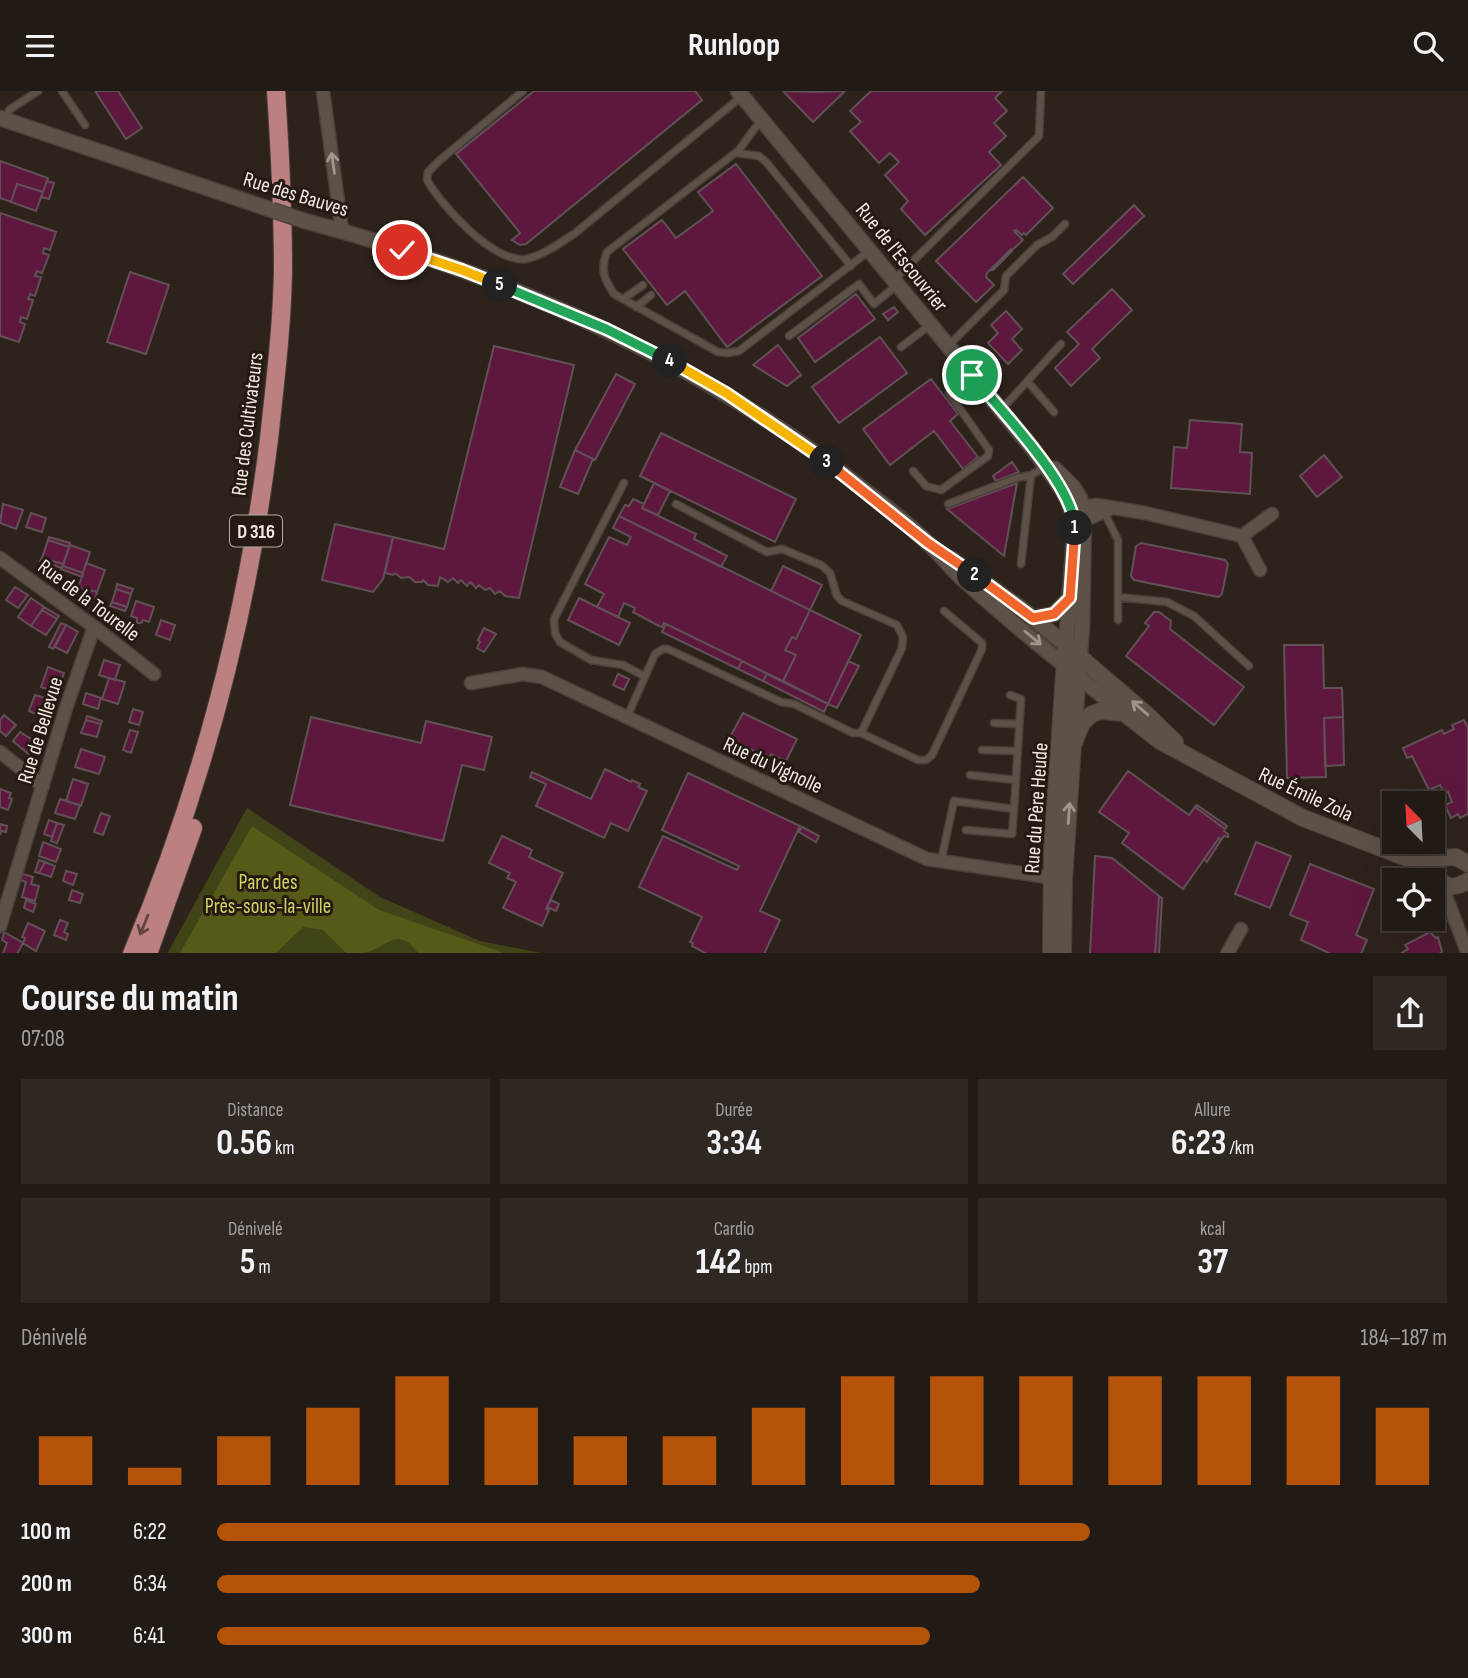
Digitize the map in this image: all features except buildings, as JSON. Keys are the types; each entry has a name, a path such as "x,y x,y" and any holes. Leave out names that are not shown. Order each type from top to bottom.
{"main road":[{"name":"Rue des Cultivateurs","path":"132,953 202,766 229,661 260,509 277,370 283,273 276,91"},
{"name":"Rue des Cultivateurs","path":"148,953 177,878 228,714 251,617 268,525 285,396 294,271 288,91"},
{"name":"Rue Émile Zola","path":"1076,664 1144,712 1189,756"},
{"name":"Rue du Père Heude","path":"1063,953 1058,879 1052,849 1076,664"},
{"path":"1073,745 1082,723 1092,714 1108,710 1124,713"},
{"name":"Rue Émile Zola","path":"1124,713 1150,734 1303,818 1411,858 1428,868"},
{"name":"Rue du Père Heude","path":"1051,953 1073,745"},
{"name":"Rue Émile Zola","path":"1411,858 1427,860 1447,857"},
{"path":"1439,868 1447,857 1456,857 1466,875 1450,887 1445,883"}],"street":[{"path":"323,91 342,231"},
{"name":"Rue de l'Escouvrier","path":"740,93 1048,465 1078,513"},
{"name":"Rue des Bauves","path":"3,119 305,221 462,270 606,329 675,364 726,393 820,457 928,543 1033,618 1076,664"},
{"path":"1078,513 1105,509 1145,513 1242,536 1260,570"},
{"path":"1076,664 1075,614 1070,598 1078,513"},
{"path":"1076,664 1078,513"},
{"path":"1242,536 1272,514"},
{"name":"Rue des Bauves","path":"928,543 962,579 1076,664"},
{"name":"Rue de la Tourelle","path":"0,558 154,674"},
{"path":"1033,618 1054,614 1070,598"},
{"name":"Rue de Bellevue","path":"0,926 66,708 94,627"},
{"name":"Rue Émile Zola","path":"1076,664 1124,713"},
{"name":"Rue du Père Heude","path":"1073,745 1076,664"},
{"name":"Rue du Vignolle","path":"471,683 523,674 542,677 928,859 1058,879"},
{"path":"0,752 43,786"},
{"path":"1450,909 1466,875"},
{"path":"1445,895 1468,953"},
{"path":"1228,953 1241,929"}],"lane":[{"path":"3,119 9,110 38,91"},
{"path":"62,91 85,125"},
{"path":"523,91 440,160 428,172 427,180 459,221 484,243 511,257 525,259 550,249 574,234 740,93"},
{"path":"789,336 859,284 874,304 1039,135 1041,91"},
{"path":"764,122 755,128 736,153 607,252 603,263 604,279 614,294 718,352 739,351 869,251"},
{"path":"736,153 759,156 767,163 851,266"},
{"path":"948,346 1004,290 1006,276 1037,244 1052,237 1065,224"},
{"path":"623,299 643,285"},
{"path":"636,307 651,295"},
{"path":"901,347 930,325"},
{"path":"1000,410 1061,344"},
{"path":"913,471 926,486 941,490 988,456 989,450 983,438 949,393 972,375"},
{"path":"1028,382 1054,412"},
{"path":"948,504 1016,478 1031,475 1048,465"},
{"path":"1021,564 1031,475"},
{"path":"624,483 554,619 554,624 560,642 591,660 623,665 644,676"},
{"path":"677,504 767,552 782,549 821,565 830,573 837,596 842,601 897,625 903,637 902,647 862,733"},
{"path":"1105,509 1118,540 1118,620"},
{"path":"1118,597 1167,601 1194,616 1249,666"},
{"path":"627,717 654,653 668,649 853,733 862,733 918,760 926,760 932,755 982,649 982,643 944,611"},
{"path":"966,830 1012,834 1021,699 1010,695"},
{"path":"994,723 1019,724"},
{"path":"982,750 1017,751"},
{"path":"970,775 1016,780"},
{"path":"941,861 954,801 1014,809"}],"green space":[{"name":"Parc des Près-sous-la-ville","path":"247,808 380,897 480,941 541,953 168,953"},
{"name":"Parc des Près-sous-la-ville","path":"252,826 379,910 504,953 418,953 404,940 397,939 364,953 346,953 323,930 303,927 276,953 180,953"}],"route":[{"path":"402,250 462,270 606,329 675,364 780,428 860,486 928,543 1033,618 1049,616 1070,598 1074,516 1064,493 1033,449 972,375"}]}
